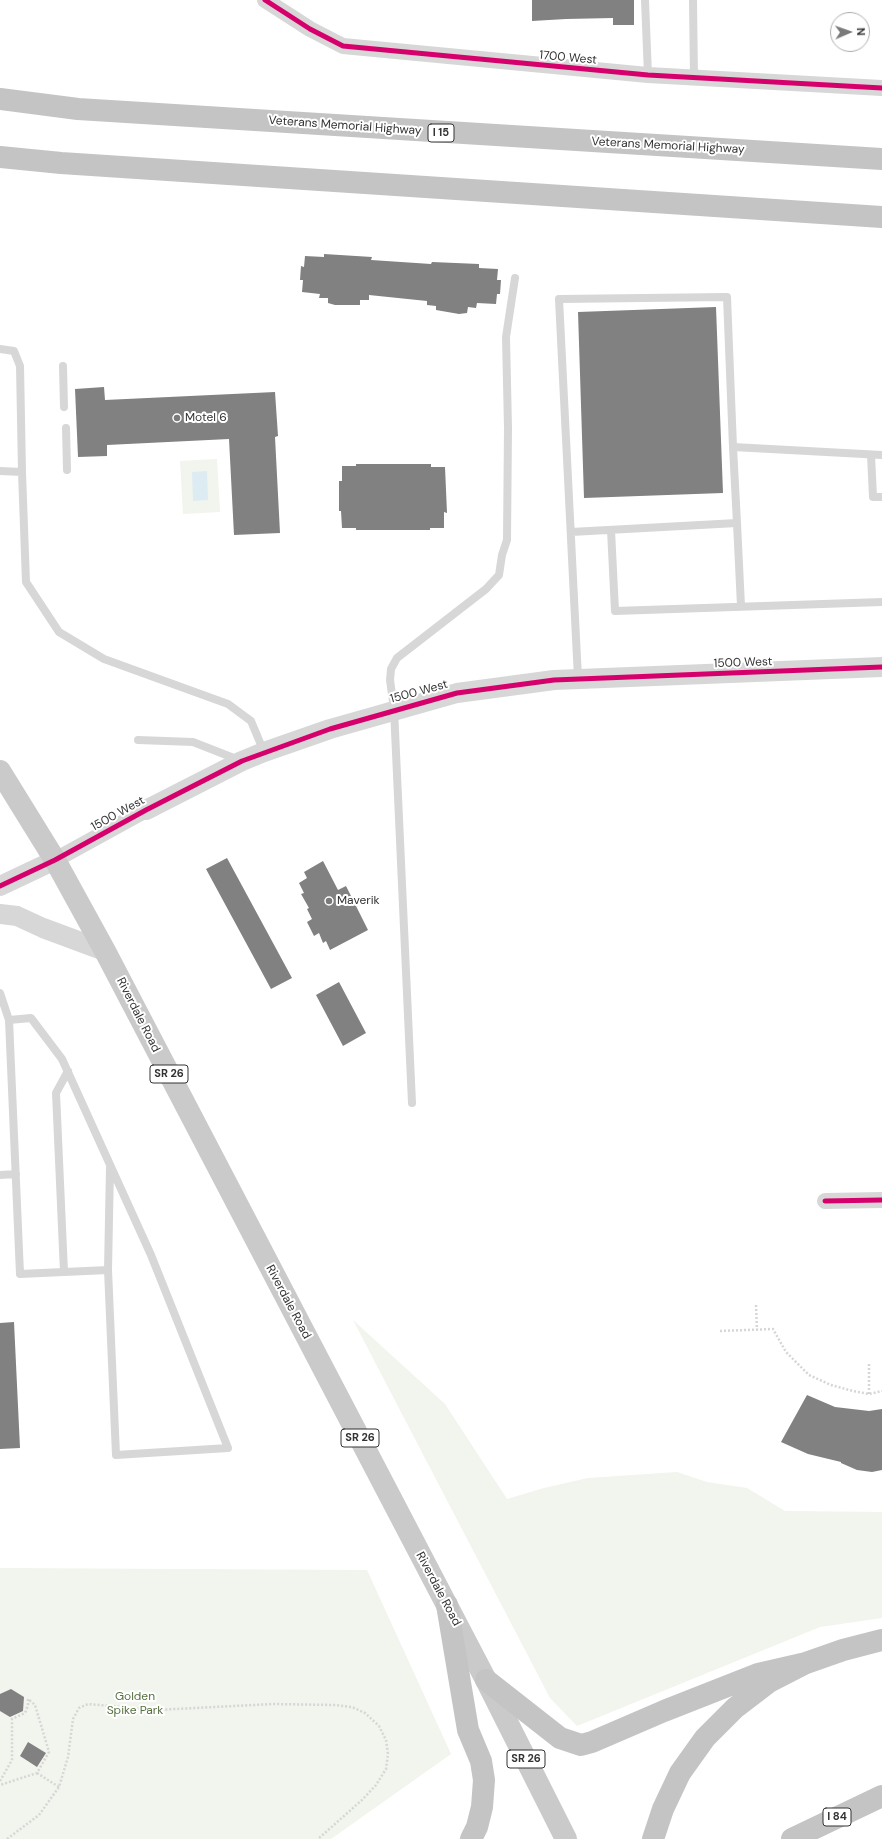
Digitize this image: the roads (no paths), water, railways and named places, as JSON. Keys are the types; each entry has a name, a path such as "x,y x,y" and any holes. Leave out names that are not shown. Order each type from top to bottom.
{"highway":[{"name":"Veterans Memorial Highway","path":"0,99 78,109 882,159"},
{"path":"0,157 68,163 882,217"},
{"path":"447,1605 468,1730 481,1761 484,1780 482,1807 477,1827 471,1839"},
{"path":"653,1839 672,1788 688,1760 724,1717 757,1690 781,1675 806,1663 843,1650 882,1640"},
{"path":"486,1680 560,1738 574,1744 581,1744 592,1742 664,1711 758,1674 806,1663"},
{"name":"I 84","path":"792,1839 882,1796"}],"main road":[{"name":"Riverdale Road","path":"0,771 55,860 105,951 486,1680 566,1839"}],"street":[{"name":"1700 West","path":"265,0 310,29 343,46 648,75 882,88"},
{"name":"1500 West","path":"0,886 55,860 146,810 242,761 330,729 457,692 554,680 882,667"},
{"path":"0,914 17,916 43,928 105,951"},
{"path":"825,1201 882,1200"}],"lane":[{"path":"645,0 648,75"},
{"path":"693,0 694,78"},
{"path":"412,1103 394,710 390,680 392,669 397,658 486,589 499,575 506,540 508,428 506,337 514,278"},
{"path":"578,679 560,299 726,297 741,606"},
{"path":"0,349 14,351 20,366 26,582 59,632 104,659 228,704 251,721 264,752"},
{"path":"63,366 64,407"},
{"path":"66,428 67,470"},
{"path":"733,447 882,455"},
{"path":"871,455 873,497 882,497"},
{"path":"0,471 22,472"},
{"path":"571,532 737,524"},
{"path":"611,530 615,611 882,602"},
{"path":"138,740 193,742 242,761"},
{"path":"0,993 9,1020 20,1274 108,1270"},
{"path":"9,1020 31,1018 62,1058 68,1072 110,1164 151,1255 228,1448 116,1455 108,1270 110,1164"},
{"path":"64,1272 56,1093 68,1072"},
{"path":"0,1175 16,1174"}],"place":[{"name":"Motel 6","path":"177,418"},
{"name":"Maverik","path":"329,901"}],"park label":[{"name":"Golden Spike Park","path":"135,1704"}]}
